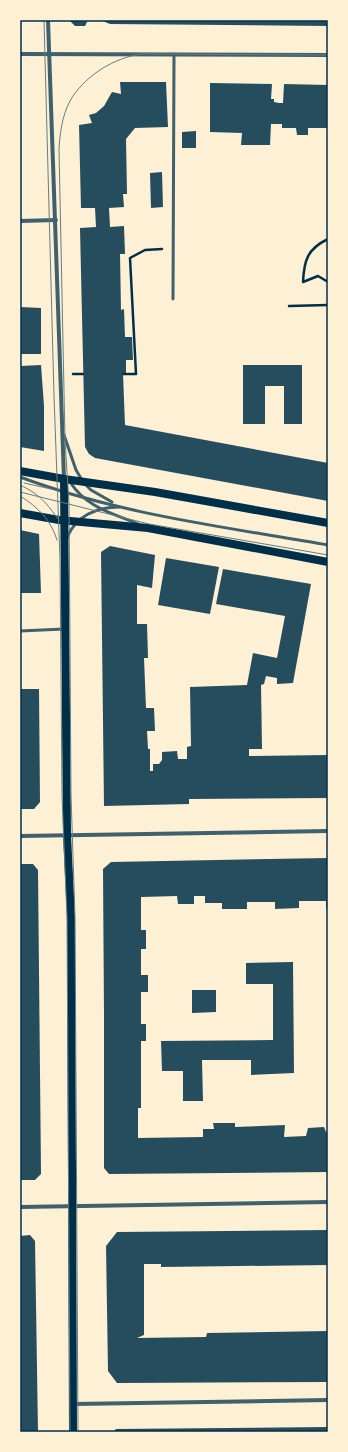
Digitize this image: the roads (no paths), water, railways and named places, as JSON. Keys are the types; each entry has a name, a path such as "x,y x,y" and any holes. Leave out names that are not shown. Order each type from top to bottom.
{"main road":[{"path":"20,471 66,477 83,482 155,492 328,522"},
{"path":"66,477 64,492 67,835 71,917 74,1432"},
{"path":"20,513 65,521 148,528 328,562"}],"street":[{"path":"48,20 62,430 66,477"},
{"path":"20,54 328,56"},
{"path":"20,221 56,220"},
{"path":"20,836 328,832"},
{"path":"20,1207 328,1202"},
{"path":"73,1404 328,1400"}],"lane":[{"path":"173,299 174,54"},
{"path":"62,430 76,470 83,482 100,496 125,507"},
{"path":"20,477 64,492 125,507 180,519 328,545"},
{"path":"66,477 80,496 90,503 148,528"},
{"path":"65,550 70,531 82,518 101,509 125,507"},
{"path":"20,631 66,629"}],"tram line":[{"path":"44,20 60,560 62,795 67,917 70,1432"},
{"path":"78,1432 75,917 71,795 69,504 65,440 59,149 62,125 70,101 82,85 98,71 126,57 138,54 328,55"},
{"path":"24,483 51,489"},
{"path":"20,485 33,492 42,500 59,520"},
{"path":"20,492 149,524 328,555"},
{"path":"20,496 38,509 51,526 57,540"}]}
